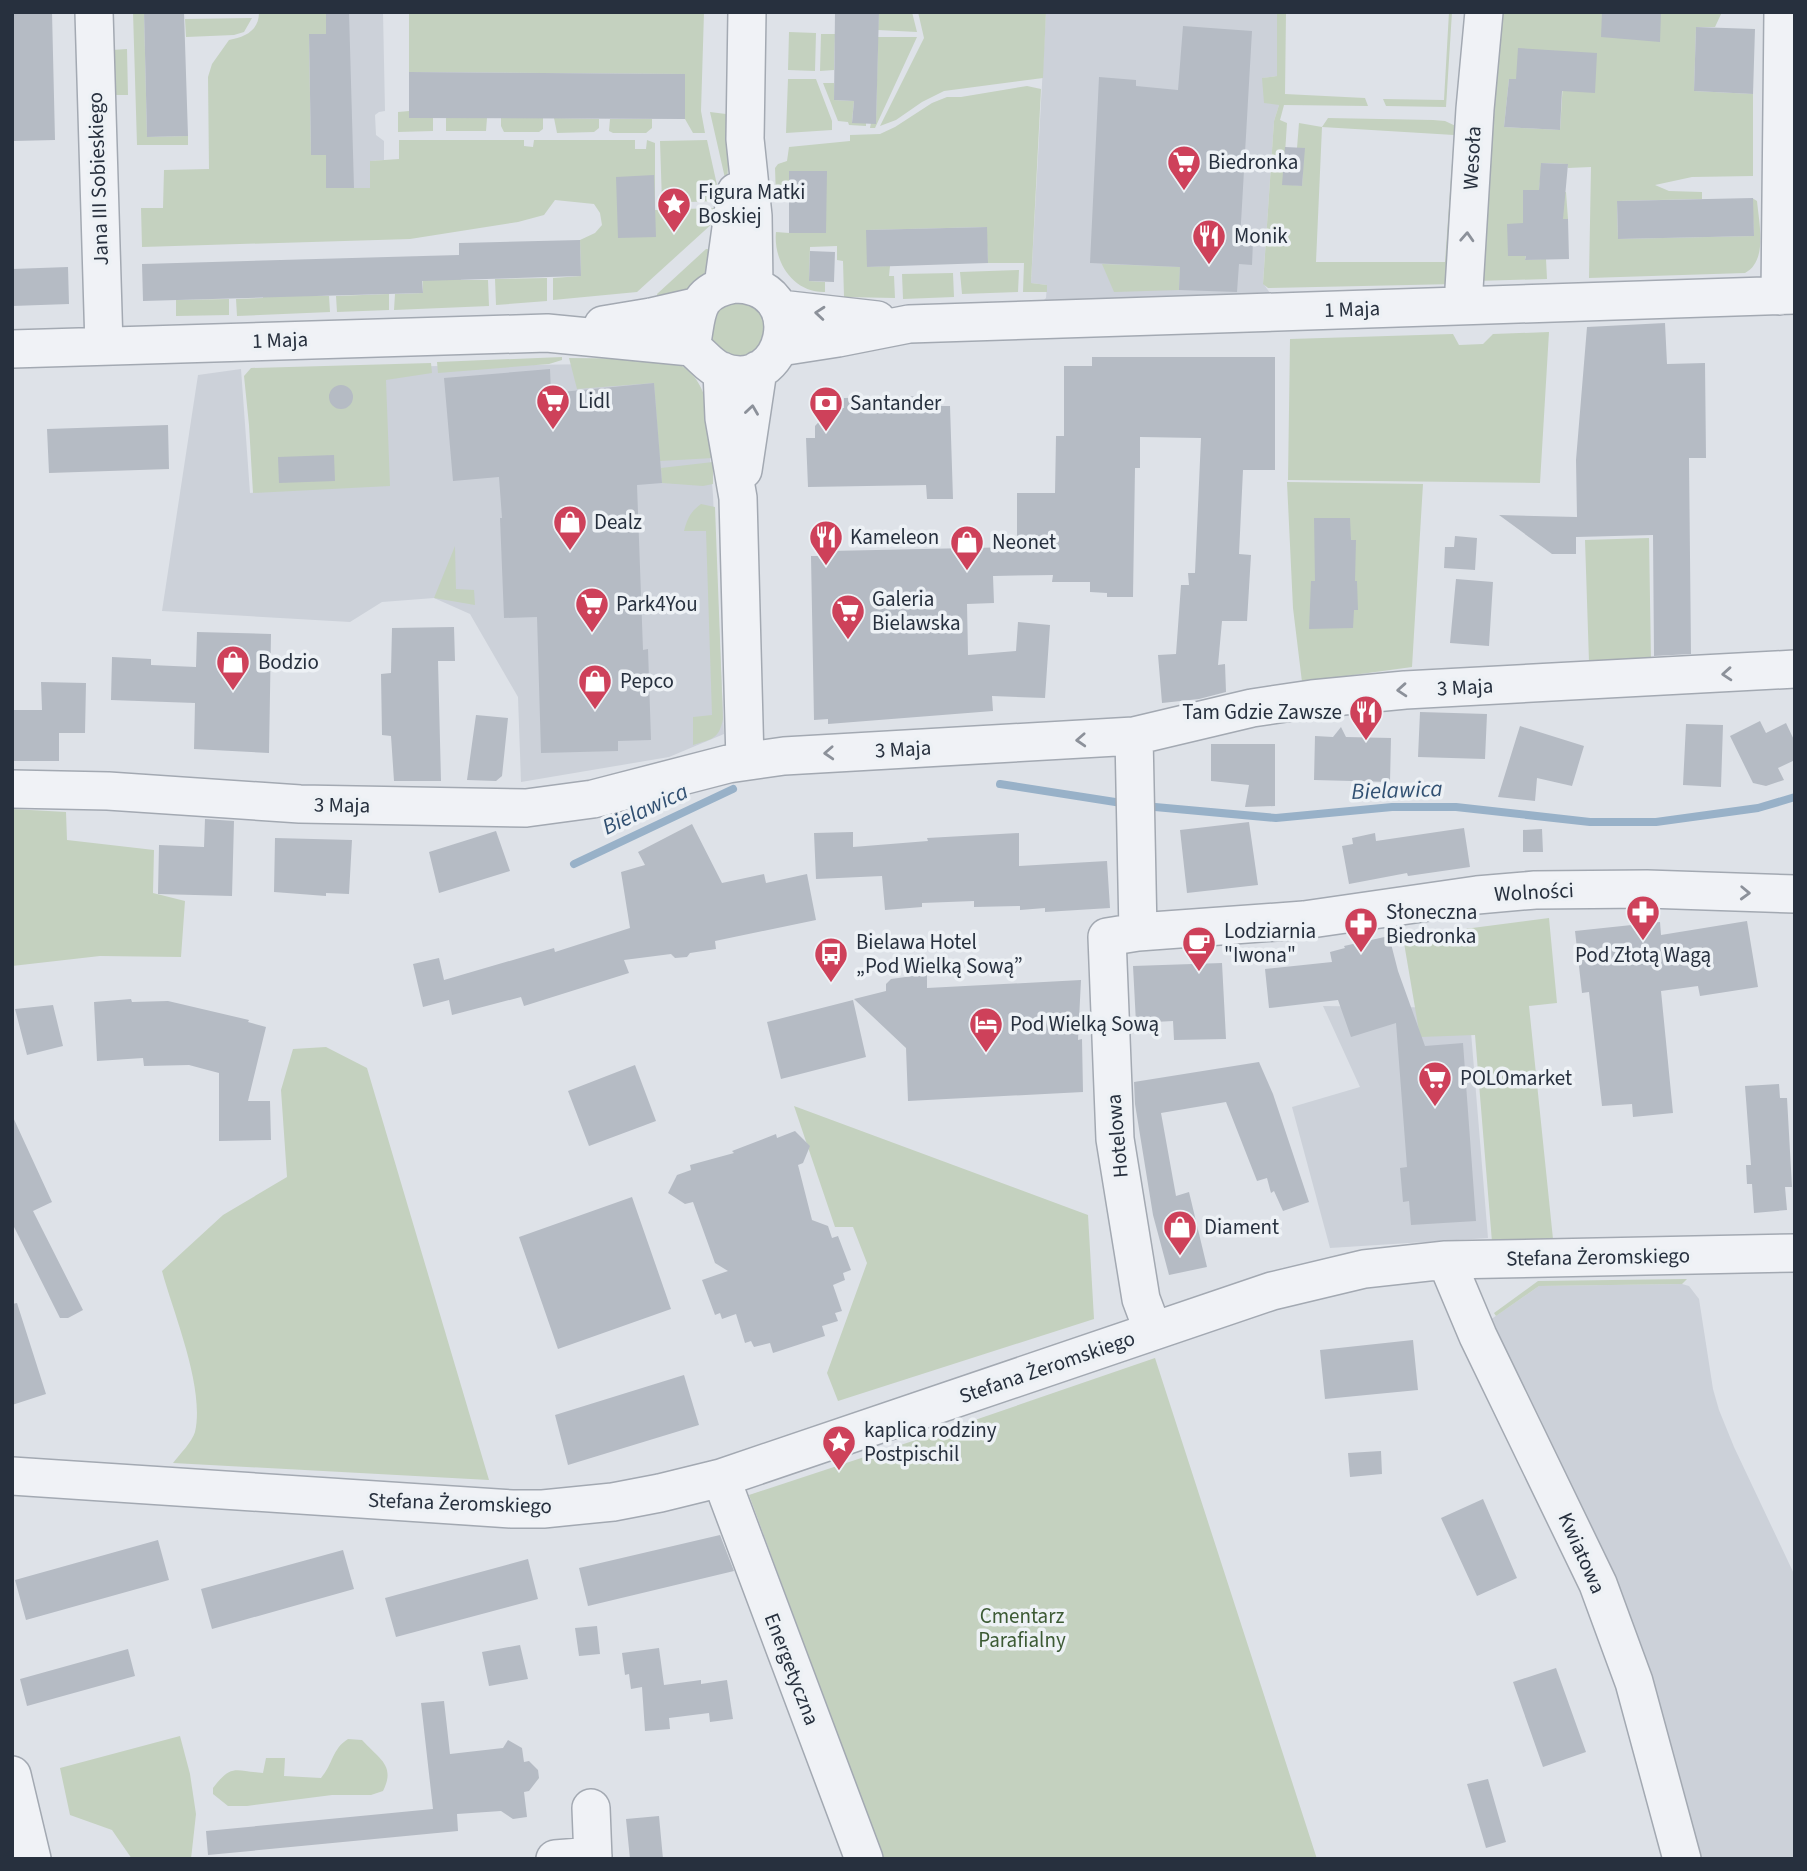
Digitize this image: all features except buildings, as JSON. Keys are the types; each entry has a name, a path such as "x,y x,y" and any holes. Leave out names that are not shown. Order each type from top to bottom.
{"street":[{"name":"Jana III Sobieskiego","path":"94,12 103,346"},
{"path":"739,297 753,216 745,139 747,12"},
{"name":"Wesoła","path":"1463,305 1484,12"},
{"path":"1783,12 1788,295"},
{"name":"1 Maja","path":"769,358 838,338 909,324 1788,295"},
{"name":"1 Maja","path":"12,349 547,333 651,317 739,297 909,324"},
{"path":"739,297 695,315 691,347 722,371 740,374 769,358"},
{"path":"738,498 769,358 783,334 739,297"},
{"name":"1 Maja","path":"547,333 691,347"},
{"path":"722,371 724,418 738,498 745,761"},
{"name":"3 Maja","path":"12,789 108,791 300,804 526,808 593,799 664,782 687,773 798,754 1134,736 1252,708 1405,690 1795,670"},
{"name":"Hotelowa","path":"1134,736 1136,844 1122,935 1115,1139 1141,1299 1153,1331"},
{"name":"Wolności","path":"1122,935 1325,918 1477,895 1535,890 1647,889 1795,894"},
{"name":"Stefana Żeromskiego","path":"12,1476 526,1509 613,1502 721,1478 1272,1291 1321,1277 1387,1265 1446,1260 1795,1253"},
{"name":"Kwiatowa","path":"1446,1260 1478,1336 1598,1584 1634,1682 1682,1859"},
{"name":"Energetyczna","path":"721,1478 863,1859"},
{"path":"12,1775 32,1859"},
{"path":"555,1859 593,1857 591,1808"}],"shaded area":[{"path":"326,12 383,12 385,111 375,115 376,135 384,141 384,160 370,161 370,188 326,188"},
{"path":"1046,12 1277,12 1277,76 1263,78 1279,105 1274,121 1263,283 1272,296 1041,303 1046,298 1047,285 1031,283"},
{"path":"666,363 706,406 713,495 724,734 669,757 521,782 518,697 470,614 434,598 382,602 350,622 162,611 198,375 241,369 250,493 379,477 371,367"},
{"path":"1323,1006 1469,1008 1488,1238 1330,1248 1292,1107 1360,1087"},
{"path":"1539,1286 1689,1286 1699,1299 1713,1389 1719,1410 1795,1576 1795,1859 1692,1859 1614,1584 1570,1482 1518,1385 1490,1320"}],"green space":[{"path":"133,12 144,12 147,137 188,136 188,145 137,145"},
{"path":"259,12 326,12 326,188 370,188 370,161 399,159 399,140 524,140 524,146 533,147 534,140 635,140 635,149 646,149 647,140 655,143 655,210 714,208 714,222 637,292 553,300 553,278 581,276 580,240 595,233 602,225 600,213 594,204 555,200 544,215 518,222 410,239 142,247 141,208 163,208 164,170 209,169 208,77 212,64 229,40 250,32","holes":["324,34 311,155 309,35"]},
{"path":"409,12 704,12 701,111 705,133 693,133 685,119 685,74 409,72"},
{"path":"879,12 912,12 917,32 878,30"},
{"path":"918,12 1046,12 1043,78 944,91 896,120 880,126 924,38"},
{"path":"1277,12 1286,12 1285,94 1365,98 1368,106 1284,105 1280,120 1287,123 1283,184 1302,186 1304,148 1297,148 1299,123 1322,127 1328,118 1433,120 1445,121 1460,128 1455,284 1268,288 1263,284 1274,121 1279,105 1264,103 1262,78 1277,76","holes":["1322,127 1454,135 1445,262 1316,262"]},
{"path":"1449,12 1452,12 1446,107 1386,106 1383,99 1444,100"},
{"path":"1494,12 1722,12 1715,27 1696,27 1694,91 1753,94 1753,176 1692,177 1655,185 1669,191 1702,192 1702,199 1617,201 1618,239 1754,236 1752,198 1757,201 1760,241 1757,260 1752,267 1745,273 1589,278 1591,167 1568,168 1567,164 1542,163 1539,190 1566,192 1568,219 1526,255 1525,260 1546,259 1547,279 1476,281","holes":["1509,79 1563,82 1560,130 1504,127"]},
{"path":"252,18 244,32 234,35 186,37 185,19"},
{"path":"789,32 816,33 815,71 788,70"},
{"path":"821,34 835,34 834,70 820,71"},
{"path":"878,37 917,37 875,128 870,128 871,123 876,122"},
{"path":"127,49 128,95 113,95 112,50"},
{"path":"788,79 816,79 832,121 832,130 786,133"},
{"path":"823,83 834,83 834,100 854,101 852,122 866,123 866,126 838,121"},
{"path":"1027,86 1041,89 1031,283 1047,285 1047,292 1023,292 1024,263 988,263 986,227 867,230 867,267 890,266 889,276 894,276 895,298 844,297 843,261 837,260 837,246 810,247 809,281 825,282 825,292 803,287 787,273 778,254 776,232 789,233 827,171 790,171 789,197 776,197 775,168 787,161 789,147 850,141 850,135 880,134 947,97"},
{"path":"409,111 409,118 433,118 433,131 398,132 398,112"},
{"path":"710,112 726,114 730,121 727,187"},
{"path":"446,118 487,118 486,131 446,131"},
{"path":"501,118 543,118 543,129 539,132 504,132"},
{"path":"554,118 599,119 599,128 594,132 557,133"},
{"path":"610,119 652,119 652,128 646,133 613,133 609,131"},
{"path":"707,140 717,185 716,201 662,203 660,141"},
{"path":"706,249 721,250 703,283 658,308 657,294"},
{"path":"263,261 302,296 329,296 330,312 237,316 236,299 263,298"},
{"path":"460,263 461,280 488,280 489,306 394,310 395,294 423,293 422,270"},
{"path":"1102,264 1180,267 1179,290 1114,292"},
{"path":"1019,270 1018,292 962,294 960,272"},
{"path":"953,273 954,297 903,299 902,274"},
{"path":"547,278 547,301 496,305 495,279"},
{"path":"389,294 389,310 337,312 336,296"},
{"path":"229,299 229,315 176,316 176,300"},
{"path":"748,299 769,320 762,349 734,360 710,342 708,322 719,304"},
{"path":"1549,332 1540,483 1288,480 1290,339 1453,334 1459,345 1483,344 1493,334"},
{"path":"562,357 562,360 549,364 438,373 437,362"},
{"path":"569,358 666,359 681,365 692,374 705,399 713,458 660,461 654,383 577,389"},
{"path":"431,363 432,373 386,380 390,486 253,493 244,376 251,368"},
{"path":"713,462 713,484 703,486 662,483 661,468"},
{"path":"1287,482 1423,484 1412,667 1302,682 1293,608"},
{"path":"701,504 715,507 723,719 714,737 693,745 693,717 712,715 706,531 684,531 690,516"},
{"path":"1649,538 1651,660 1589,662 1585,540"},
{"path":"455,546 456,589 474,590 475,605 434,598"},
{"path":"12,809 66,812 67,840 154,850 153,893 185,901 181,957 100,956 12,966"},
{"path":"1549,918 1557,1003 1529,1006 1553,1239 1492,1242 1475,1035 1420,1037 1403,937"},
{"path":"326,1047 367,1068 489,1480 173,1463 195,1432 196,1394 162,1271 223,1215 287,1177 281,1090 293,1049"},
{"path":"794,1106 1088,1215 1094,1319 838,1401 827,1373 867,1263 853,1227 835,1227"},
{"path":"1687,1279 1682,1284 1539,1286 1496,1316 1494,1313 1538,1281"},
{"name":"Cmentarz Parafialny","path":"1155,1358 1317,1859 883,1859 749,1495"},
{"path":"180,1736 190,1774 196,1814 191,1859 132,1859 112,1830 70,1815 60,1768"},
{"path":"348,1739 362,1740 384,1763 388,1775 383,1791 371,1795 332,1795 247,1806 228,1806 213,1794 213,1788 230,1772 240,1770 263,1773 266,1758 285,1758 284,1776 321,1778 339,1747"}],"waterway":[{"name":"Bielawica","path":"1000,784 1128,804"},
{"name":"Bielawica","path":"574,864 733,789"},
{"name":"Bielawica","path":"1144,806 1276,818 1392,807 1456,807 1590,822 1656,822 1758,808 1795,797"}],"place":[{"name":"Biedronka","path":"1184,192"},
{"name":"Figura Matki Boskiej","path":"674,234"},
{"name":"Monik","path":"1209,266"},
{"name":"Lidl","path":"553,431"},
{"name":"Santander","path":"826,433"},
{"name":"Dealz","path":"570,552"},
{"name":"Kameleon","path":"826,567"},
{"name":"Neonet","path":"967,572"},
{"name":"Park4You","path":"592,634"},
{"name":"Galeria Bielawska","path":"848,641"},
{"name":"Bodzio","path":"233,692"},
{"name":"Pepco","path":"595,711"},
{"name":"Tam Gdzie Zawsze","path":"1366,742"},
{"name":"Pod Złotą Wagą","path":"1643,942"},
{"name":"Słoneczna Biedronka","path":"1361,954"},
{"name":"Lodziarnia \"Iwona\"","path":"1199,973"},
{"name":"Bielawa Hotel „Pod Wielką Sową”","path":"831,984"},
{"name":"Pod Wielką Sową","path":"986,1054"},
{"name":"POLOmarket","path":"1435,1108"},
{"name":"Diament","path":"1180,1257"},
{"name":"kaplica rodziny Postpischil","path":"839,1472"}]}
